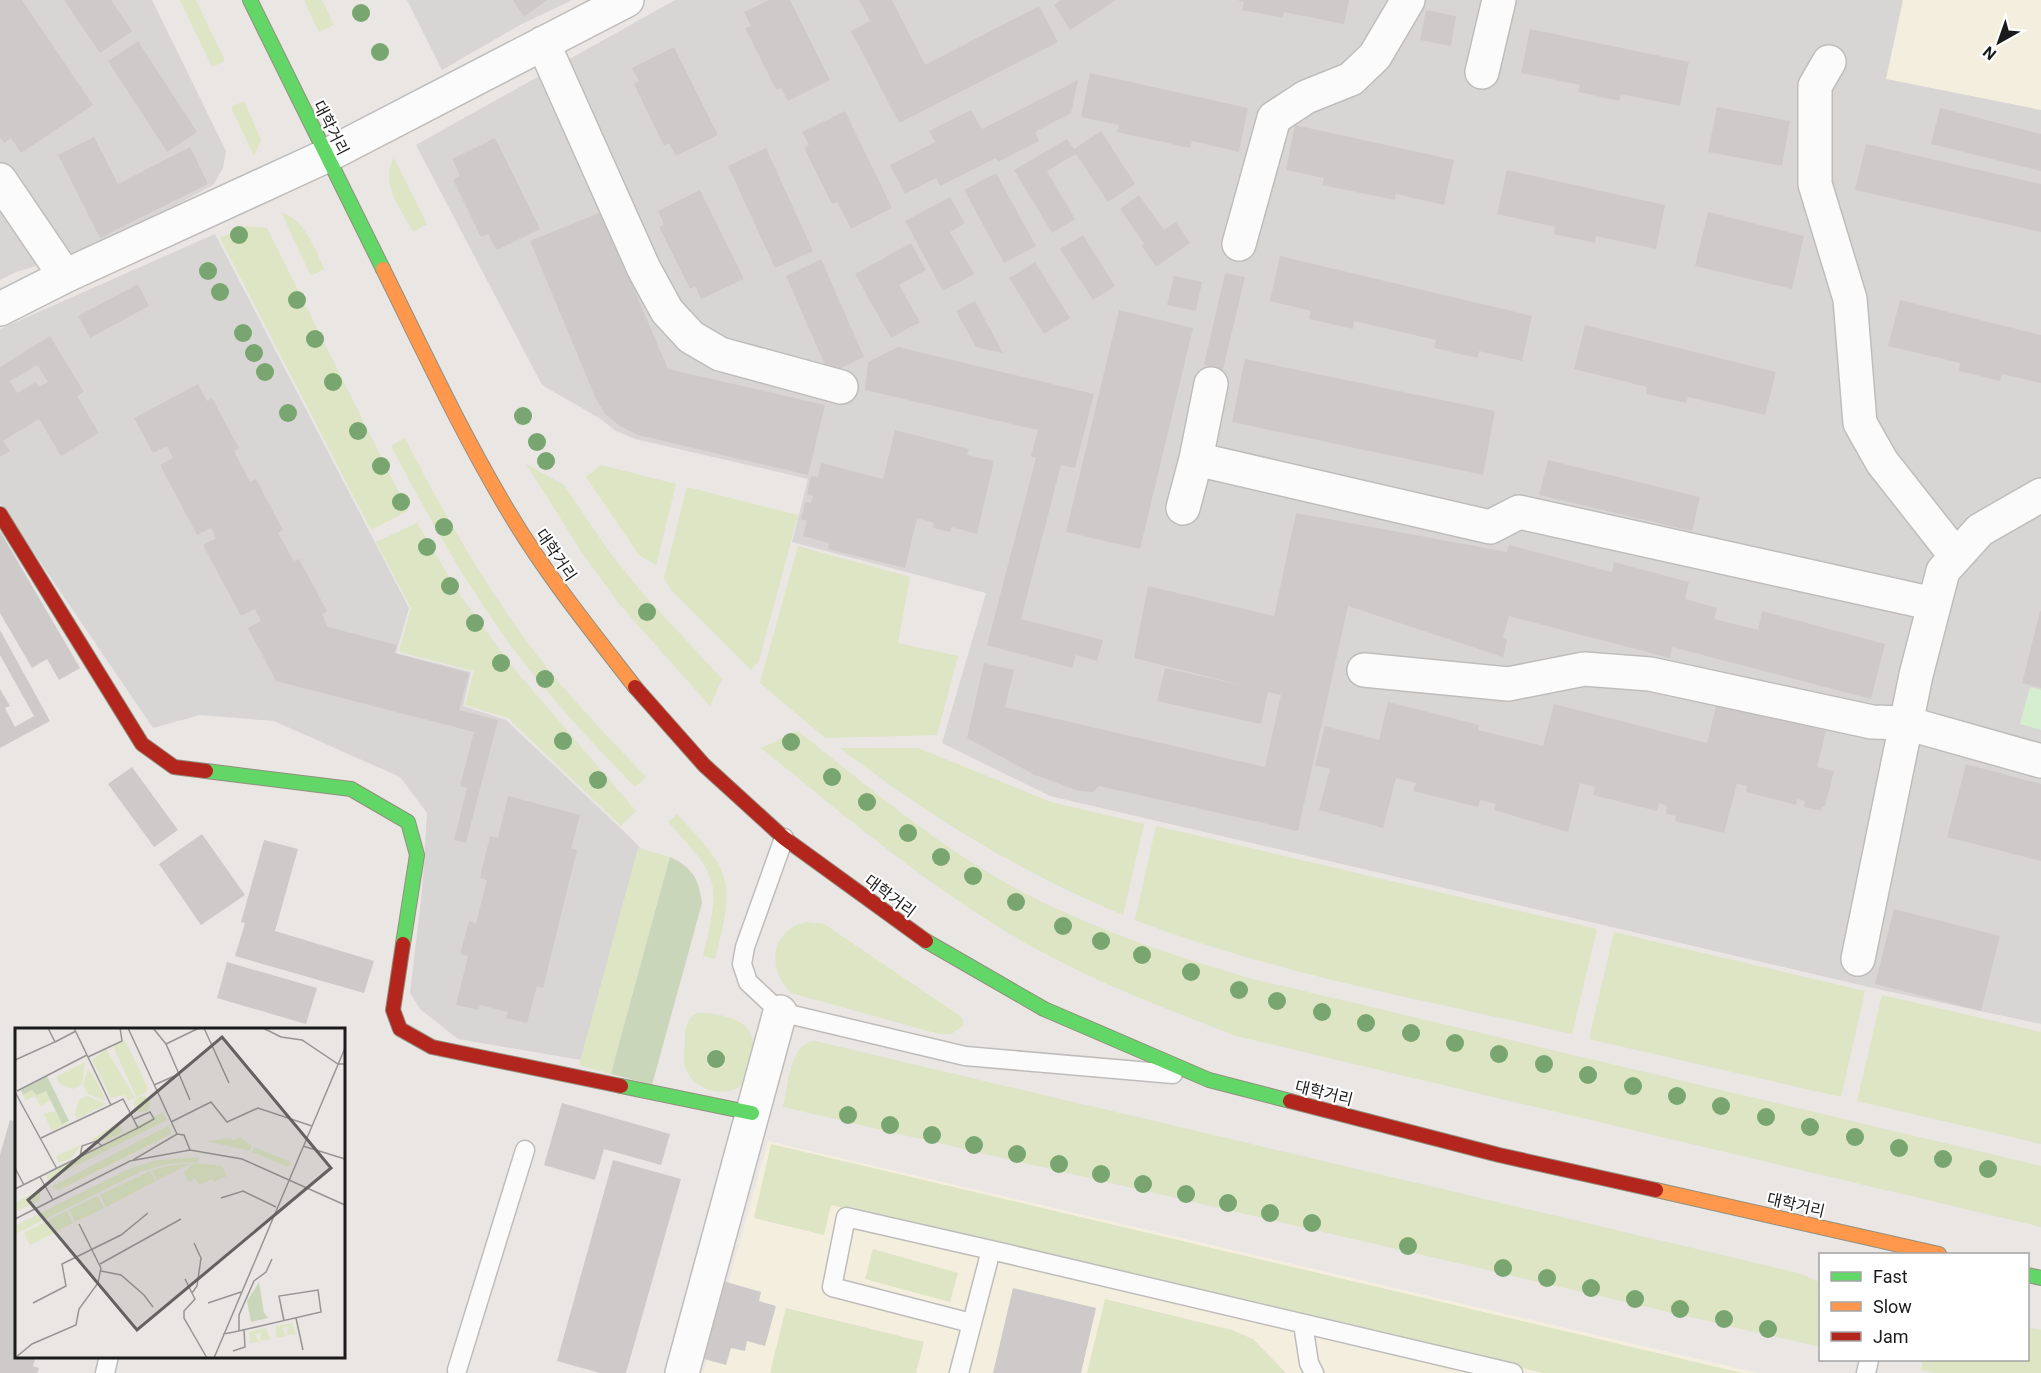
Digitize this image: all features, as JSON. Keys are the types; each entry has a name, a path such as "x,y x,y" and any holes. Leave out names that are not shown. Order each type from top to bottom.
{"main road":[{"name":"대학거리","path":"250,0 448,400 507,510 561,593 636,688 704,765 784,838 922,939 1044,1009 1199,1076 1499,1155 1891,1249 1929,1253"},
{"path":"0,514 142,744 174,767 351,789 408,822 417,855 393,1010 400,1029 432,1047 752,1113"}],"street":[{"path":"0,309 64,276 326,156 627,0"},
{"path":"1239,244 1274,118 1306,97 1351,79 1375,56 1408,0"},
{"path":"1482,72 1499,0"},
{"path":"543,43 644,269 667,310 691,337 720,354 841,387"},
{"path":"1829,62 1815,86 1815,184 1850,299 1860,423 1882,462 1956,556"},
{"path":"0,180 64,276"},
{"path":"1183,508 1196,459 1210,384"},
{"path":"1196,459 1491,527 1519,512 1935,604"},
{"path":"1858,959 1906,723 1943,571 1980,530 2041,495"},
{"path":"1364,670 1508,684 1584,669 1650,674 1872,722 1906,723 2041,761"},
{"path":"682,1373 780,1012"}],"lane":[{"path":"784,838 745,947 742,964 748,982 780,1012 965,1056 1199,1076"},
{"path":"461,1372 525,1150"},
{"path":"971,1323 832,1287 846,1216 1502,1372"},
{"path":"959,1373 991,1250"},
{"path":"1303,1324 1309,1363 1314,1373"},
{"path":"105,1373 109,1358"}],"shaded area":[{"path":"0,0 152,0 226,151 223,168 213,185 95,249 16,272 0,280"},
{"path":"407,0 572,0 518,26 442,70"},
{"path":"675,0 2041,0 2041,1024 1873,988 1050,796 942,743 986,593 792,542 808,479 635,439 616,431 599,418 542,385 416,145"},
{"path":"1903,0 2041,0 2041,110 1886,79"},
{"path":"215,234 409,608 396,653 471,672 463,706 506,720 632,839 676,888 621,1067 458,1039 420,1009 410,993 422,891 427,813 400,777 274,721 200,715 153,728 0,503 0,329"},
{"path":"768,1141 1759,1373 703,1373"}],"green space":[{"path":"180,0 196,0 225,61 212,67"},
{"path":"304,0 322,0 334,25 319,32"},
{"path":"244,101 261,140 254,156 231,107"},
{"path":"394,158 427,224 413,232 390,186 390,167"},
{"path":"281,212 290,216 303,228 324,269 311,276"},
{"path":"246,226 267,228 408,511 371,530 220,238"},
{"path":"405,438 470,557 507,614 547,668 646,777 635,787 584,734 536,678 476,595 440,536 391,446"},
{"path":"526,464 564,485 610,553 644,595 722,679 710,706 620,605 583,554"},
{"path":"601,465 676,484 656,565 639,555 586,477"},
{"path":"687,487 798,515 759,661 751,670 672,591 664,578"},
{"path":"417,523 460,595 510,664 636,811 621,826 508,718 465,705 474,671 399,652 411,608 376,542"},
{"path":"798,546 910,577 898,643 958,656 937,735 825,738 760,683"},
{"path":"2030,687 2041,690 2041,730 2020,724"},
{"path":"798,731 893,806 966,859 1022,892 1085,921 1183,958 1249,978 2041,1166 2041,1227 1236,1036 1161,1007 1040,951 966,906 896,856 761,748"},
{"path":"840,748 918,748 1051,802 1144,824 1123,915 1047,880 976,841 907,797"},
{"path":"677,814 709,851 719,865 724,879 727,894 715,959 703,956 714,895 712,882 698,856 668,822"},
{"path":"1156,826 1597,929 1572,1034 1297,971 1188,939 1135,920"},
{"path":"638,848 670,857 611,1074 579,1065"},
{"path":"670,857 684,865 693,875 699,887 702,903 652,1085 611,1074"},
{"path":"805,922 824,924 959,1015 963,1020 963,1026 951,1034 939,1034 791,993 778,973 776,952 785,934 793,927"},
{"path":"1614,932 1865,991 1841,1097 1589,1039"},
{"path":"1882,995 2041,1032 2041,1144 1857,1101"},
{"path":"698,1013 715,1014 732,1019 746,1028 751,1035 753,1047 747,1074 743,1083 737,1088 720,1092 711,1090 694,1082 689,1075 684,1058 686,1028 691,1018"},
{"path":"815,1041 1798,1273 1819,1282 1819,1347 783,1107 791,1067 800,1049"},
{"path":"771,1144 1742,1373 1543,1373 831,1205 824,1235 754,1218"},
{"path":"873,1249 958,1273 950,1302 865,1279"},
{"path":"1105,1299 1232,1330 1253,1339 1286,1373 1087,1373"},
{"path":"786,1308 924,1342 916,1373 770,1373"},
{"path":"2029,1327 2041,1330 2041,1373 1934,1373 1921,1370 1923,1361 2029,1361"}],"building":[{"path":"0,0 22,0 93,105 21,153 11,138 4,143 0,137"},
{"path":"64,0 111,0 132,31 100,53"},
{"path":"513,0 547,0 524,17"},
{"path":"769,0 790,0 830,80 788,101 781,88 776,90 745,28 751,26 744,12"},
{"path":"859,0 892,0 925,65 1039,6 1058,42 899,123 851,31 870,21"},
{"path":"1061,0 1116,0 1070,30 1054,5"},
{"path":"1237,0 1349,0 1344,24 1284,12 1283,18 1242,10 1244,2"},
{"path":"1426,10 1456,16 1451,46 1420,40"},
{"path":"1530,29 1689,62 1680,106 1621,94 1619,101 1578,92 1580,85 1521,73"},
{"path":"138,41 197,132 167,152 108,61"},
{"path":"674,47 718,135 676,156 669,143 664,146 634,84 639,81 632,68"},
{"path":"1090,73 1248,108 1239,152 1192,141 1190,148 1117,132 1119,125 1081,117"},
{"path":"1078,80 1071,113 1035,132 1039,141 998,162 996,158 940,186 936,178 905,194 890,165 935,142 929,131 971,110 982,129"},
{"path":"1717,107 1790,121 1782,166 1708,152"},
{"path":"1940,108 2041,134 2041,171 1931,144"},
{"path":"845,111 892,208 851,229 837,202 832,204 804,148 809,145 802,132"},
{"path":"1295,125 1454,160 1444,205 1396,194 1395,200 1322,185 1324,178 1286,170"},
{"path":"1101,131 1135,184 1108,202 1076,154 1047,171 1075,219 1052,233 1014,170 1067,139 1074,149"},
{"path":"94,137 118,184 190,147 208,184 100,238 58,155"},
{"path":"495,138 540,229 497,250 488,234 481,237 453,180 460,176 452,159"},
{"path":"1866,144 2041,184 2041,232 1855,190"},
{"path":"766,148 813,251 775,268 728,166"},
{"path":"1507,170 1665,205 1656,249 1596,236 1595,243 1554,234 1555,227 1497,214"},
{"path":"996,173 1036,246 1004,263 964,190"},
{"path":"700,190 744,279 701,299 695,286 690,289 659,227 664,224 658,211"},
{"path":"1139,195 1164,230 1176,222 1190,243 1156,267 1142,246 1144,244 1120,209"},
{"path":"950,197 965,223 950,232 974,274 943,291 905,221"},
{"path":"601,212 668,369 825,405 808,475 638,435 620,426 605,414 596,399 530,241"},
{"path":"1708,212 1804,236 1792,289 1695,266"},
{"path":"1083,235 1115,286 1093,300 1060,249"},
{"path":"911,243 926,270 899,285 920,322 891,338 855,274"},
{"path":"1280,256 1532,316 1522,361 1479,351 1478,358 1434,348 1436,340 1354,321 1353,329 1309,319 1311,311 1270,301"},
{"path":"821,259 864,357 829,374 786,276"},
{"path":"1035,262 1070,318 1044,334 1009,278"},
{"path":"1225,273 1245,277 1223,369 1204,365"},
{"path":"1174,276 1202,282 1196,311 1167,305"},
{"path":"138,284 149,306 90,338 78,316"},
{"path":"1900,300 2041,335 2041,383 2002,374 2000,381 1959,371 1960,363 1888,346"},
{"path":"975,301 1003,353 976,347 956,311"},
{"path":"1119,310 1193,328 1140,549 1066,532"},
{"path":"1585,325 1776,372 1765,415 1688,397 1686,403 1646,394 1647,387 1574,369"},
{"path":"50,336 84,392 77,396 99,433 61,456 39,419 3,441 10,451 0,457 0,367","holes":["37,365 48,382 39,387 36,382 17,393 10,381"]},
{"path":"898,347 1094,394 1075,468 1061,465 1021,619 1103,640 1097,661 1076,655 1072,668 987,645 1036,458 1031,456 1038,430 865,390 868,362"},
{"path":"1245,359 1495,411 1483,475 1232,422"},
{"path":"198,384 207,401 212,398 239,448 234,451 250,482 256,479 283,530 278,533 294,561 299,559 327,611 322,614 328,627 397,645 394,653 469,673 459,710 498,720 466,843 454,840 467,788 460,786 474,732 276,681 248,628 261,621 255,609 241,616 203,545 216,538 211,528 197,535 160,465 173,458 167,446 153,453 134,418"},
{"path":"895,430 969,449 967,455 994,461 977,534 952,527 950,532 933,528 934,523 917,518 905,568 828,549 829,543 803,536 807,521 801,519 805,502 811,503 813,496 807,495 811,476 818,477 821,463 883,479"},
{"path":"1548,460 1700,497 1692,531 1539,495"},
{"path":"1296,513 1507,552 1509,545 1612,572 1614,562 1689,582 1685,599 1717,608 1714,619 1758,630 1762,611 1885,644 1871,699 1672,647 1670,658 1509,616 1503,638 1507,639 1503,657 1348,606 1298,831 1099,786 1093,792 1079,791 1035,775 967,738 984,663 1014,670 1005,707 1265,767 1281,695 1268,692 1261,724 1157,701 1165,668 1245,686 1134,658 1148,586 1274,616"},
{"path":"0,531 80,668 59,680 47,659 32,668 0,613"},
{"path":"2041,611 2041,688 2022,683"},
{"path":"0,630 50,721 0,748 0,689 10,706 5,708 15,727 34,716 0,655"},
{"path":"1388,702 1479,725 1478,730 1543,746 1554,704 1707,743 1717,702 1826,731 1817,767 1834,771 1825,806 1822,806 1821,811 1804,807 1805,801 1797,799 1796,805 1746,792 1747,786 1737,784 1724,833 1675,821 1676,816 1666,814 1667,806 1659,803 1657,811 1593,795 1595,787 1580,783 1568,832 1494,810 1496,804 1480,800 1478,807 1413,791 1416,783 1396,778 1383,828 1319,810 1330,769 1315,765 1325,726 1379,740"},
{"path":"1966,764 2041,784 2041,861 1947,837"},
{"path":"132,767 178,830 154,847 108,784"},
{"path":"508,796 580,815 571,849 577,850 543,988 537,986 527,1023 506,1018 508,1012 480,1005 478,1010 456,1005 468,956 460,954 469,921 476,923 487,880 480,878 490,836 498,838"},
{"path":"202,834 245,895 201,925 159,864"},
{"path":"264,840 298,849 275,931 374,961 364,993 235,956 245,923 241,922"},
{"path":"1894,909 2000,936 1981,1011 1875,984"},
{"path":"227,962 317,988 306,1024 217,998"},
{"path":"562,1103 670,1134 661,1165 604,1149 595,1180 544,1165"},
{"path":"10,1120 15,1122 15,1358 35,1358 33,1366 39,1368 37,1373 0,1373 0,1155"},
{"path":"613,1160 681,1179 626,1373 600,1373 557,1361"},
{"path":"723,1281 761,1292 759,1301 776,1306 765,1346 747,1341 745,1351 731,1348 726,1365 704,1359 709,1341 706,1341"},
{"path":"1013,1288 1096,1308 1081,1373 993,1373"}],"traffic: fast":[{"path":"250,0 383,269"},
{"path":"206,771 351,789 408,822 417,855 403,944"},
{"path":"926,941 1044,1009 1209,1080 1290,1101"},
{"path":"621,1086 752,1113"},
{"path":"2029,1275 2041,1278"}],"traffic: slow":[{"path":"383,269 458,421 507,509 552,578 635,687"},
{"path":"1656,1190 1935,1253"}],"traffic: jam":[{"path":"0,514 142,744 174,767 206,771"},
{"path":"635,687 704,765 784,838 926,941"},
{"path":"403,944 393,1010 400,1029 432,1047 621,1086"},
{"path":"1290,1101 1499,1155 1656,1190"}]}
